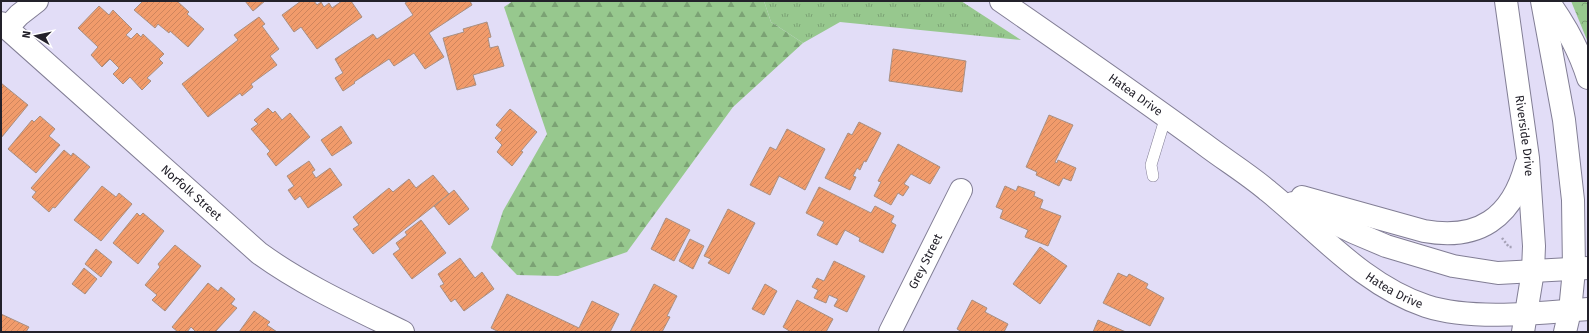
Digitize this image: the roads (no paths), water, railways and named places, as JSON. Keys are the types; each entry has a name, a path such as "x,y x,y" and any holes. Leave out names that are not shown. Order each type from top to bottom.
{"main road":[{"path":"4,25 37,1"},
{"name":"Hatea Drive","path":"1001,1 1166,116 1268,191 1364,274 1411,300 1428,306 1525,322 1579,310"},
{"name":"Riverside Drive","path":"1506,1 1528,158 1534,246 1533,271 1525,322"},
{"path":"1542,1 1564,120 1570,162 1581,269 1579,310 1565,332"},
{"path":"1548,1 1564,23 1580,53 1588,78"},
{"name":"Norfolk Street","path":"4,25 259,253 282,270 403,332"},
{"path":"1268,191 1273,190 1353,210 1424,231 1436,233 1461,232 1476,229 1489,223 1500,213 1516,191 1528,158"},
{"name":"Grey Street","path":"890,332 961,190"},
{"name":"Hatea Drive","path":"1268,191 1353,232 1410,255 1475,271 1498,273 1581,269"}],"lane":[{"path":"1153,176 1151,165 1166,116"}]}
